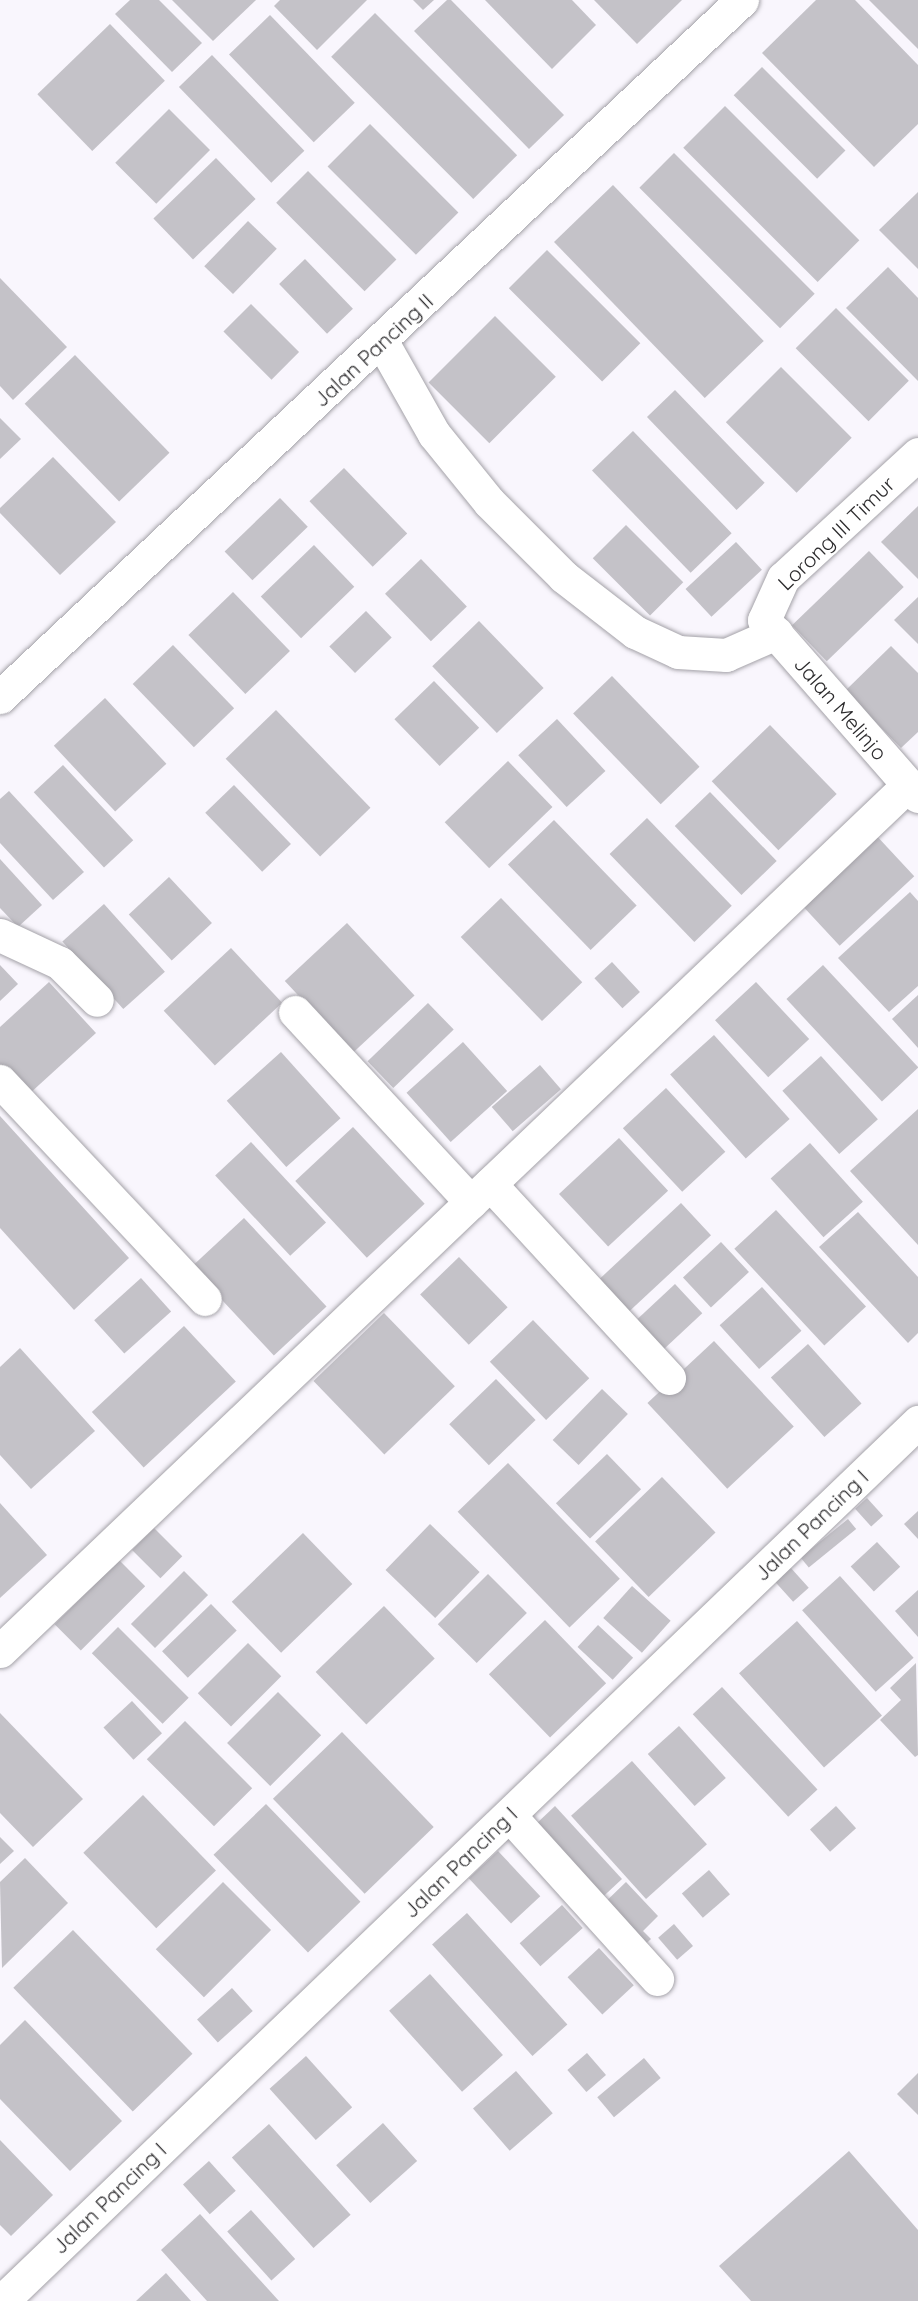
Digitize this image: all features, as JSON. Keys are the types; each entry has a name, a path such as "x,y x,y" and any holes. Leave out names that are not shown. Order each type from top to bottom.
{"street":[{"name":"Jalan Pancing II","path":"0,696 382,342 742,0"},
{"path":"382,342 435,434 489,502 564,577 635,632 678,652 726,655 770,626"},
{"name":"Lorong III Timur","path":"770,626 783,578 918,454"},
{"name":"Jalan Melinjo","path":"770,626 913,790"},
{"path":"0,1651 481,1193 913,790"},
{"path":"0,935 60,963 98,1000"},
{"path":"295,1012 669,1378"},
{"path":"0,1081 206,1299"},
{"name":"Jalan Pancing I","path":"2,2301 918,1422"},
{"path":"509,1815 657,1980"}],"building":[{"path":"130,0 159,0 202,43 172,72 115,14"},
{"path":"172,0 256,0 213,41"},
{"path":"280,0 367,0 317,50 274,6"},
{"path":"413,0 434,0 423,10"},
{"path":"447,0 451,0 564,115 529,149 414,31"},
{"path":"485,0 572,0 596,25 552,69"},
{"path":"594,0 682,0 637,44"},
{"path":"816,0 855,0 918,65 918,124 874,167 762,53"},
{"path":"869,0 918,0 918,49"},
{"path":"375,13 517,155 473,199 331,57"},
{"path":"270,15 355,103 314,142 229,55"},
{"path":"110,24 165,81 92,151 37,94"},
{"path":"212,55 304,151 271,183 179,87"},
{"path":"762,67 845,150 817,179 734,95"},
{"path":"725,106 859,240 818,282 683,148"},
{"path":"169,109 210,150 156,204 115,163"},
{"path":"370,124 458,212 416,255 328,166"},
{"path":"674,153 815,294 780,328 639,188"},
{"path":"216,158 256,199 193,259 153,218"},
{"path":"308,171 396,259 365,291 276,203"},
{"path":"613,185 764,341 705,398 554,242"},
{"path":"918,192 918,269 879,230"},
{"path":"248,221 277,249 233,294 204,266"},
{"path":"547,250 640,343 602,382 509,288"},
{"path":"305,259 353,309 327,334 279,284"},
{"path":"888,267 918,298 918,381 846,308"},
{"path":"0,278 67,347 13,400 0,386"},
{"path":"251,304 299,352 272,380 223,332"},
{"path":"836,308 909,381 869,421 796,348"},
{"path":"495,316 556,377 489,443 429,382"},
{"path":"75,355 169,453 119,501 25,404"},
{"path":"781,367 852,438 797,493 726,422"},
{"path":"675,390 765,483 737,510 647,417"},
{"path":"0,418 21,439 0,459"},
{"path":"633,431 732,533 691,573 592,471"},
{"path":"53,457 116,522 60,575 0,513 0,508"},
{"path":"344,468 407,533 373,567 309,501"},
{"path":"280,498 308,527 252,580 225,551"},
{"path":"918,506 918,579 881,542"},
{"path":"626,525 683,582 650,616 593,558"},
{"path":"736,542 762,570 711,617 686,589"},
{"path":"314,545 354,587 301,638 261,596"},
{"path":"869,551 904,587 827,661 792,625"},
{"path":"421,559 467,606 431,641 385,594"},
{"path":"233,592 290,651 245,694 188,635"},
{"path":"918,597 918,644 894,620"},
{"path":"366,611 392,638 355,673 329,646"},
{"path":"479,621 544,688 497,733 432,666"},
{"path":"173,645 234,708 194,747 133,684"},
{"path":"891,646 918,673 918,732 901,748 845,691"},
{"path":"612,676 700,767 661,804 573,714"},
{"path":"434,681 479,728 440,766 394,719"},
{"path":"105,698 166,764 115,812 54,746"},
{"path":"276,710 370,808 320,856 226,759"},
{"path":"557,719 605,771 567,807 518,755"},
{"path":"770,725 837,794 778,850 712,781"},
{"path":"508,761 552,807 489,868 445,822"},
{"path":"63,765 133,840 104,868 34,792"},
{"path":"234,785 291,844 262,872 205,813"},
{"path":"9,791 84,872 53,900 0,843 0,799"},
{"path":"710,792 777,861 741,895 675,826"},
{"path":"647,818 732,906 694,942 610,854"},
{"path":"554,820 637,906 591,950 508,864"},
{"path":"874,833 914,876 840,946 799,903"},
{"path":"0,859 42,905 18,927 0,908"},
{"path":"169,877 212,923 172,961 129,915"},
{"path":"910,892 918,901 918,986 889,1012 838,958"},
{"path":"501,898 582,982 542,1021 461,937"},
{"path":"104,904 165,972 123,1009 62,941"},
{"path":"347,923 415,995 352,1053 285,981"},
{"path":"231,948 282,1003 215,1066 164,1011"},
{"path":"612,962 640,992 622,1008 594,978"},
{"path":"0,965 18,984 0,1001"},
{"path":"823,965 918,1067 882,1101 786,999"},
{"path":"49,982 96,1033 28,1095 0,1065 0,1027"},
{"path":"756,982 809,1039 768,1077 715,1020"},
{"path":"918,995 918,1048 892,1019"},
{"path":"428,1003 454,1030 393,1088 368,1061"},
{"path":"714,1035 790,1119 746,1158 670,1074"},
{"path":"463,1042 507,1091 451,1142 407,1093"},
{"path":"281,1052 341,1118 286,1167 227,1101"},
{"path":"821,1056 878,1119 839,1154 782,1091"},
{"path":"540,1065 561,1089 513,1131 492,1107"},
{"path":"666,1088 725,1152 682,1192 623,1128"},
{"path":"918,1109 918,1245 850,1171"},
{"path":"0,1116 129,1258 74,1310 0,1228"},
{"path":"353,1127 425,1204 367,1258 295,1181"},
{"path":"619,1138 668,1191 608,1247 559,1194"},
{"path":"251,1142 326,1222 290,1256 215,1175"},
{"path":"810,1143 863,1202 823,1237 771,1178"},
{"path":"681,1203 711,1235 627,1314 597,1281"},
{"path":"776,1210 866,1307 824,1345 734,1249"},
{"path":"858,1212 918,1277 918,1333 908,1343 819,1247"},
{"path":"244,1218 327,1306 274,1356 191,1267"},
{"path":"721,1242 749,1272 711,1307 683,1277"},
{"path":"459,1257 508,1307 469,1345 420,1295"},
{"path":"141,1278 171,1311 124,1354 94,1320"},
{"path":"675,1284 702,1313 656,1356 629,1327"},
{"path":"762,1287 801,1331 759,1369 720,1325"},
{"path":"384,1313 455,1386 384,1454 314,1381"},
{"path":"533,1320 589,1378 546,1420 490,1362"},
{"path":"184,1326 236,1382 144,1468 92,1412"},
{"path":"714,1341 794,1427 727,1489 647,1403"},
{"path":"808,1344 862,1403 824,1437 771,1377"},
{"path":"20,1348 95,1431 31,1489 0,1455 0,1367"},
{"path":"496,1379 536,1420 489,1465 449,1424"},
{"path":"602,1389 628,1414 579,1465 553,1440"},
{"path":"607,1454 641,1489 590,1539 556,1503"},
{"path":"508,1463 620,1579 569,1627 458,1512"},
{"path":"662,1477 715,1532 649,1597 595,1542"},
{"path":"867,1498 883,1516 871,1527 855,1509"},
{"path":"0,1503 47,1555 0,1598"},
{"path":"918,1511 918,1539 904,1524"},
{"path":"848,1519 856,1529 809,1567 801,1557"},
{"path":"430,1524 480,1572 435,1618 386,1570"},
{"path":"154,1528 182,1556 160,1578 132,1550"},
{"path":"303,1533 352,1584 281,1653 232,1602"},
{"path":"877,1542 900,1567 874,1591 851,1567"},
{"path":"119,1560 145,1586 81,1651 55,1624"},
{"path":"790,1567 809,1588 793,1602 774,1581"},
{"path":"184,1571 208,1595 155,1648 131,1624"},
{"path":"488,1574 527,1613 477,1663 438,1624"},
{"path":"840,1576 914,1658 876,1692 802,1610"},
{"path":"632,1586 671,1621 642,1653 603,1618"},
{"path":"918,1590 918,1637 895,1611"},
{"path":"211,1604 237,1631 188,1678 162,1651"},
{"path":"384,1606 435,1659 366,1725 316,1672"},
{"path":"545,1620 606,1683 550,1737 489,1674"},
{"path":"797,1621 882,1715 824,1768 739,1673"},
{"path":"598,1625 633,1658 613,1680 578,1647"},
{"path":"118,1627 189,1698 163,1724 92,1653"},
{"path":"248,1643 281,1676 231,1726 198,1693"},
{"path":"916,1663 918,1755 915,1757 880,1720 901,1700 890,1688"},
{"path":"722,1687 817,1789 788,1817 693,1714"},
{"path":"278,1692 321,1735 270,1786 227,1743"},
{"path":"132,1701 162,1733 133,1760 103,1728"},
{"path":"0,1713 83,1799 33,1847 0,1813"},
{"path":"185,1721 252,1788 214,1826 147,1759"},
{"path":"679,1726 726,1778 695,1806 648,1754"},
{"path":"342,1732 434,1827 365,1894 273,1799"},
{"path":"632,1761 707,1844 646,1899 571,1816"},
{"path":"143,1795 216,1871 156,1928 83,1853"},
{"path":"266,1804 360,1902 308,1953 213,1855"},
{"path":"555,1806 622,1879 593,1906 536,1824"},
{"path":"836,1806 856,1828 830,1852 810,1829"},
{"path":"0,1837 14,1851 0,1864"},
{"path":"498,1851 540,1896 511,1924 469,1878"},
{"path":"25,1858 68,1903 2,1968 0,1882"},
{"path":"709,1870 730,1894 703,1918 682,1894"},
{"path":"223,1882 271,1930 204,1997 156,1949"},
{"path":"626,1882 658,1916 643,1931 651,1939 637,1952 597,1910"},
{"path":"562,1905 583,1928 540,1966 520,1943"},
{"path":"467,1913 567,2024 532,2056 432,1944"},
{"path":"674,1924 693,1946 677,1960 658,1938"},
{"path":"73,1930 192,2054 133,2111 13,1988"},
{"path":"599,1948 634,1985 602,2015 568,1977"},
{"path":"430,1974 503,2055 462,2092 389,2011"},
{"path":"232,1988 253,2011 218,2042 197,2019"},
{"path":"25,2020 122,2121 70,2171 0,2099 0,2045"},
{"path":"587,2053 606,2075 586,2092 567,2070"},
{"path":"306,2056 352,2107 316,2140 270,2089"},
{"path":"644,2058 661,2078 614,2117 597,2097"},
{"path":"516,2071 553,2113 510,2151 473,2108"},
{"path":"918,2073 918,2115 897,2094"},
{"path":"383,2123 417,2161 370,2203 336,2165"},
{"path":"269,2124 351,2215 313,2248 232,2157"},
{"path":"0,2140 53,2195 11,2236 0,2225"},
{"path":"849,2151 918,2230 918,2301 751,2301 719,2266"},
{"path":"209,2161 236,2191 210,2214 183,2184"},
{"path":"251,2210 295,2259 271,2280 227,2231"},
{"path":"200,2214 279,2301 207,2301 161,2250"},
{"path":"166,2273 191,2301 136,2301"}]}
